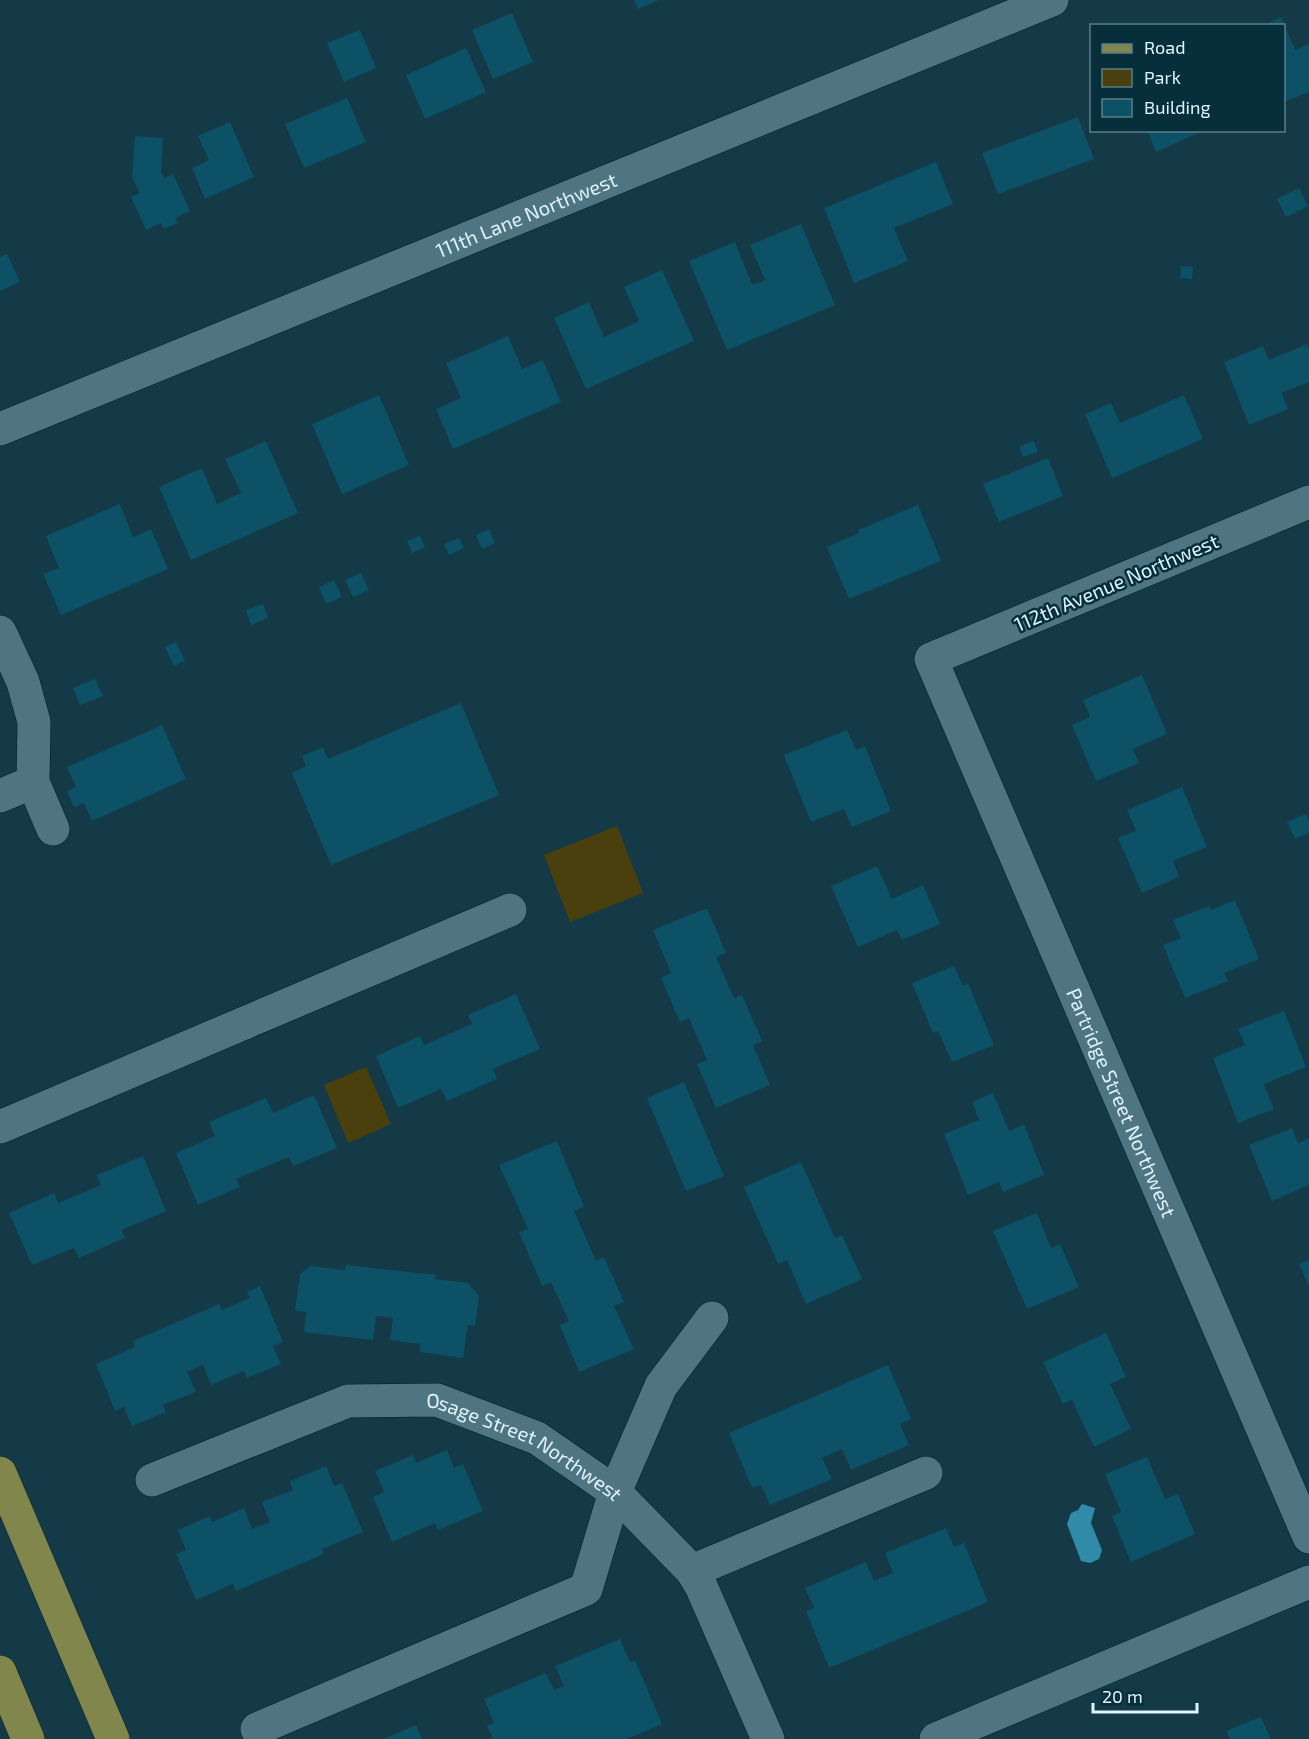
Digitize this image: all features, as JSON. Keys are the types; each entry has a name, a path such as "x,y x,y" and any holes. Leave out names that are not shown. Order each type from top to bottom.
{"main road":[{"path":"0,1473 113,1739"},
{"path":"0,1672 28,1739"}],"street":[{"name":"111th Lane Northwest","path":"0,429 1052,0"},
{"name":"112th Avenue Northwest","path":"935,668 931,659 1309,502"},
{"path":"0,632 23,682 34,722 33,782 53,829"},
{"name":"Partridge Street Northwest","path":"935,668 1309,1538"},
{"path":"0,796 33,782"},
{"path":"0,1127 510,910"},
{"path":"257,1729 586,1589 615,1492 661,1386 712,1318"},
{"name":"Osage Street Northwest","path":"152,1480 348,1401 437,1400 537,1438 615,1492 692,1571 701,1586 768,1739"},
{"path":"692,1571 926,1473"},
{"path":"936,1739 1309,1582"}],"green space":[{"path":"617,826 643,893 570,922 544,855"},
{"path":"366,1067 391,1124 348,1143 324,1085"}],"water":[{"path":"1082,1504 1095,1508 1091,1523 1102,1550 1099,1559 1090,1563 1081,1561 1067,1524 1071,1513 1078,1510"}],"building":[{"path":"634,0 659,0 638,9"},
{"path":"512,13 533,62 493,79 472,30"},
{"path":"1281,17 1284,24 1266,24"},
{"path":"1285,26 1295,50 1309,44 1309,92 1285,102"},
{"path":"360,30 376,68 344,82 327,43"},
{"path":"466,48 486,92 425,119 406,75"},
{"path":"347,98 366,142 304,168 285,124"},
{"path":"1078,117 1094,159 998,194 982,153"},
{"path":"230,122 254,177 205,199 192,168 209,160 198,136"},
{"path":"1148,132 1201,132 1156,152"},
{"path":"135,136 163,138 161,171 164,178 173,174 190,211 175,218 178,223 163,229 161,223 146,230 131,197 140,193 132,177"},
{"path":"936,162 953,204 894,228 908,261 854,283 824,208"},
{"path":"1299,188 1308,206 1286,217 1277,199"},
{"path":"801,224 835,305 727,350 689,261 735,242 752,285 765,280 750,245"},
{"path":"7,254 20,282 0,291 0,257"},
{"path":"1181,266 1193,267 1192,279 1180,278"},
{"path":"662,270 694,341 586,389 554,318 589,302 604,337 639,321 624,287"},
{"path":"508,336 522,369 543,360 561,402 453,449 436,409 461,398 446,363"},
{"path":"1307,344 1309,382 1282,393 1288,409 1249,425 1224,362 1263,346 1269,360"},
{"path":"379,395 409,465 342,494 312,424"},
{"path":"1184,395 1203,439 1112,478 1085,414 1111,403 1120,423"},
{"path":"266,441 298,513 191,560 159,487 202,468 217,504 241,493 225,459"},
{"path":"1034,441 1038,452 1023,457 1019,446"},
{"path":"1048,458 1063,496 999,522 983,484"},
{"path":"120,504 133,537 151,529 168,569 61,615 43,574 59,568 46,536"},
{"path":"918,505 941,561 849,599 827,547 859,533 858,530"},
{"path":"489,529 495,543 482,549 476,535"},
{"path":"420,536 425,547 412,553 407,541"},
{"path":"459,538 464,548 449,555 444,544"},
{"path":"361,573 369,590 353,597 345,580"},
{"path":"334,580 342,597 326,604 319,587"},
{"path":"263,604 268,618 251,625 246,610"},
{"path":"176,642 185,661 174,666 165,647"},
{"path":"1142,675 1167,734 1133,749 1139,763 1096,781 1072,725 1090,717 1083,700"},
{"path":"95,679 103,696 80,705 73,688"},
{"path":"461,703 499,795 331,865 292,773 306,766 302,756 323,747 328,759"},
{"path":"162,725 186,779 92,821 84,803 74,807 67,791 76,787 67,767"},
{"path":"847,730 856,750 865,746 891,811 852,827 844,809 811,822 784,755"},
{"path":"1182,787 1207,847 1173,861 1179,877 1142,893 1118,838 1136,831 1127,810"},
{"path":"1306,814 1309,821 1309,833 1295,839 1287,822"},
{"path":"877,866 892,899 923,885 940,924 902,940 897,930 858,947 831,886"},
{"path":"1235,900 1259,959 1224,973 1228,981 1185,998 1163,945 1181,938 1173,920 1209,906 1211,910"},
{"path":"707,908 726,953 716,957 734,998 742,995 762,1041 753,1045 770,1085 716,1108 697,1064 707,1060 689,1018 680,1022 661,978 671,973 653,930"},
{"path":"954,966 963,986 968,983 994,1045 952,1062 938,1031 933,1033 912,983"},
{"path":"516,994 540,1049 493,1069 497,1079 447,1101 441,1089 398,1108 376,1056 420,1036 424,1045 472,1024 468,1015"},
{"path":"1284,1011 1306,1067 1264,1084 1274,1109 1238,1123 1213,1058 1245,1045 1238,1029"},
{"path":"684,1082 724,1176 686,1191 647,1098"},
{"path":"993,1093 1009,1131 1024,1124 1044,1175 1003,1192 999,1182 968,1195 944,1134 979,1120 972,1102"},
{"path":"314,1095 337,1148 293,1166 289,1157 236,1179 240,1187 198,1205 176,1153 215,1136 209,1122 266,1098 273,1113"},
{"path":"1292,1128 1298,1143 1309,1138 1309,1185 1272,1201 1249,1145"},
{"path":"557,1141 584,1207 574,1211 596,1261 604,1257 624,1302 614,1306 634,1349 579,1372 560,1325 569,1321 551,1282 542,1286 519,1232 528,1229 499,1165"},
{"path":"143,1156 166,1211 122,1230 125,1238 79,1258 74,1248 32,1265 9,1213 54,1193 58,1203 101,1185 97,1175"},
{"path":"801,1162 835,1238 842,1235 862,1279 806,1304 787,1260 778,1264 744,1187"},
{"path":"1037,1213 1051,1248 1060,1244 1079,1287 1027,1309 993,1231"},
{"path":"1309,1260 1309,1287 1299,1264"},
{"path":"346,1265 436,1275 435,1279 468,1283 479,1296 475,1326 468,1325 463,1358 420,1352 420,1344 390,1340 393,1318 376,1316 373,1340 304,1332 306,1312 295,1311 300,1274 310,1266 345,1270"},
{"path":"260,1286 283,1342 273,1346 281,1364 247,1378 244,1371 211,1385 203,1365 187,1372 196,1392 163,1405 166,1412 132,1426 124,1407 115,1411 96,1364 135,1347 133,1341 219,1304 222,1310 250,1298 247,1292"},
{"path":"1106,1333 1126,1377 1110,1384 1131,1429 1094,1447 1072,1400 1063,1404 1043,1362"},
{"path":"888,1365 911,1419 900,1424 909,1445 851,1470 842,1449 822,1458 832,1479 770,1505 761,1485 752,1488 729,1433"},
{"path":"447,1450 454,1468 463,1464 483,1511 438,1530 435,1523 392,1542 373,1497 384,1492 375,1471 413,1455 416,1463"},
{"path":"1147,1457 1165,1499 1178,1494 1195,1534 1131,1562 1112,1516 1121,1512 1105,1474"},
{"path":"326,1466 334,1486 342,1483 363,1532 322,1549 324,1554 236,1591 233,1584 196,1600 176,1554 186,1550 178,1530 210,1516 212,1522 244,1508 252,1529 270,1522 262,1502 293,1490 290,1481"},
{"path":"946,1528 954,1547 964,1543 988,1602 829,1668 806,1611 814,1608 805,1588 866,1562 874,1581 893,1573 885,1553"},
{"path":"620,1639 630,1662 635,1660 662,1724 627,1739 493,1739 487,1726 494,1723 484,1699 546,1673 554,1690 564,1686 555,1666"},
{"path":"1261,1717 1271,1739 1230,1739 1226,1731"},
{"path":"416,1725 422,1739 383,1739"}]}
